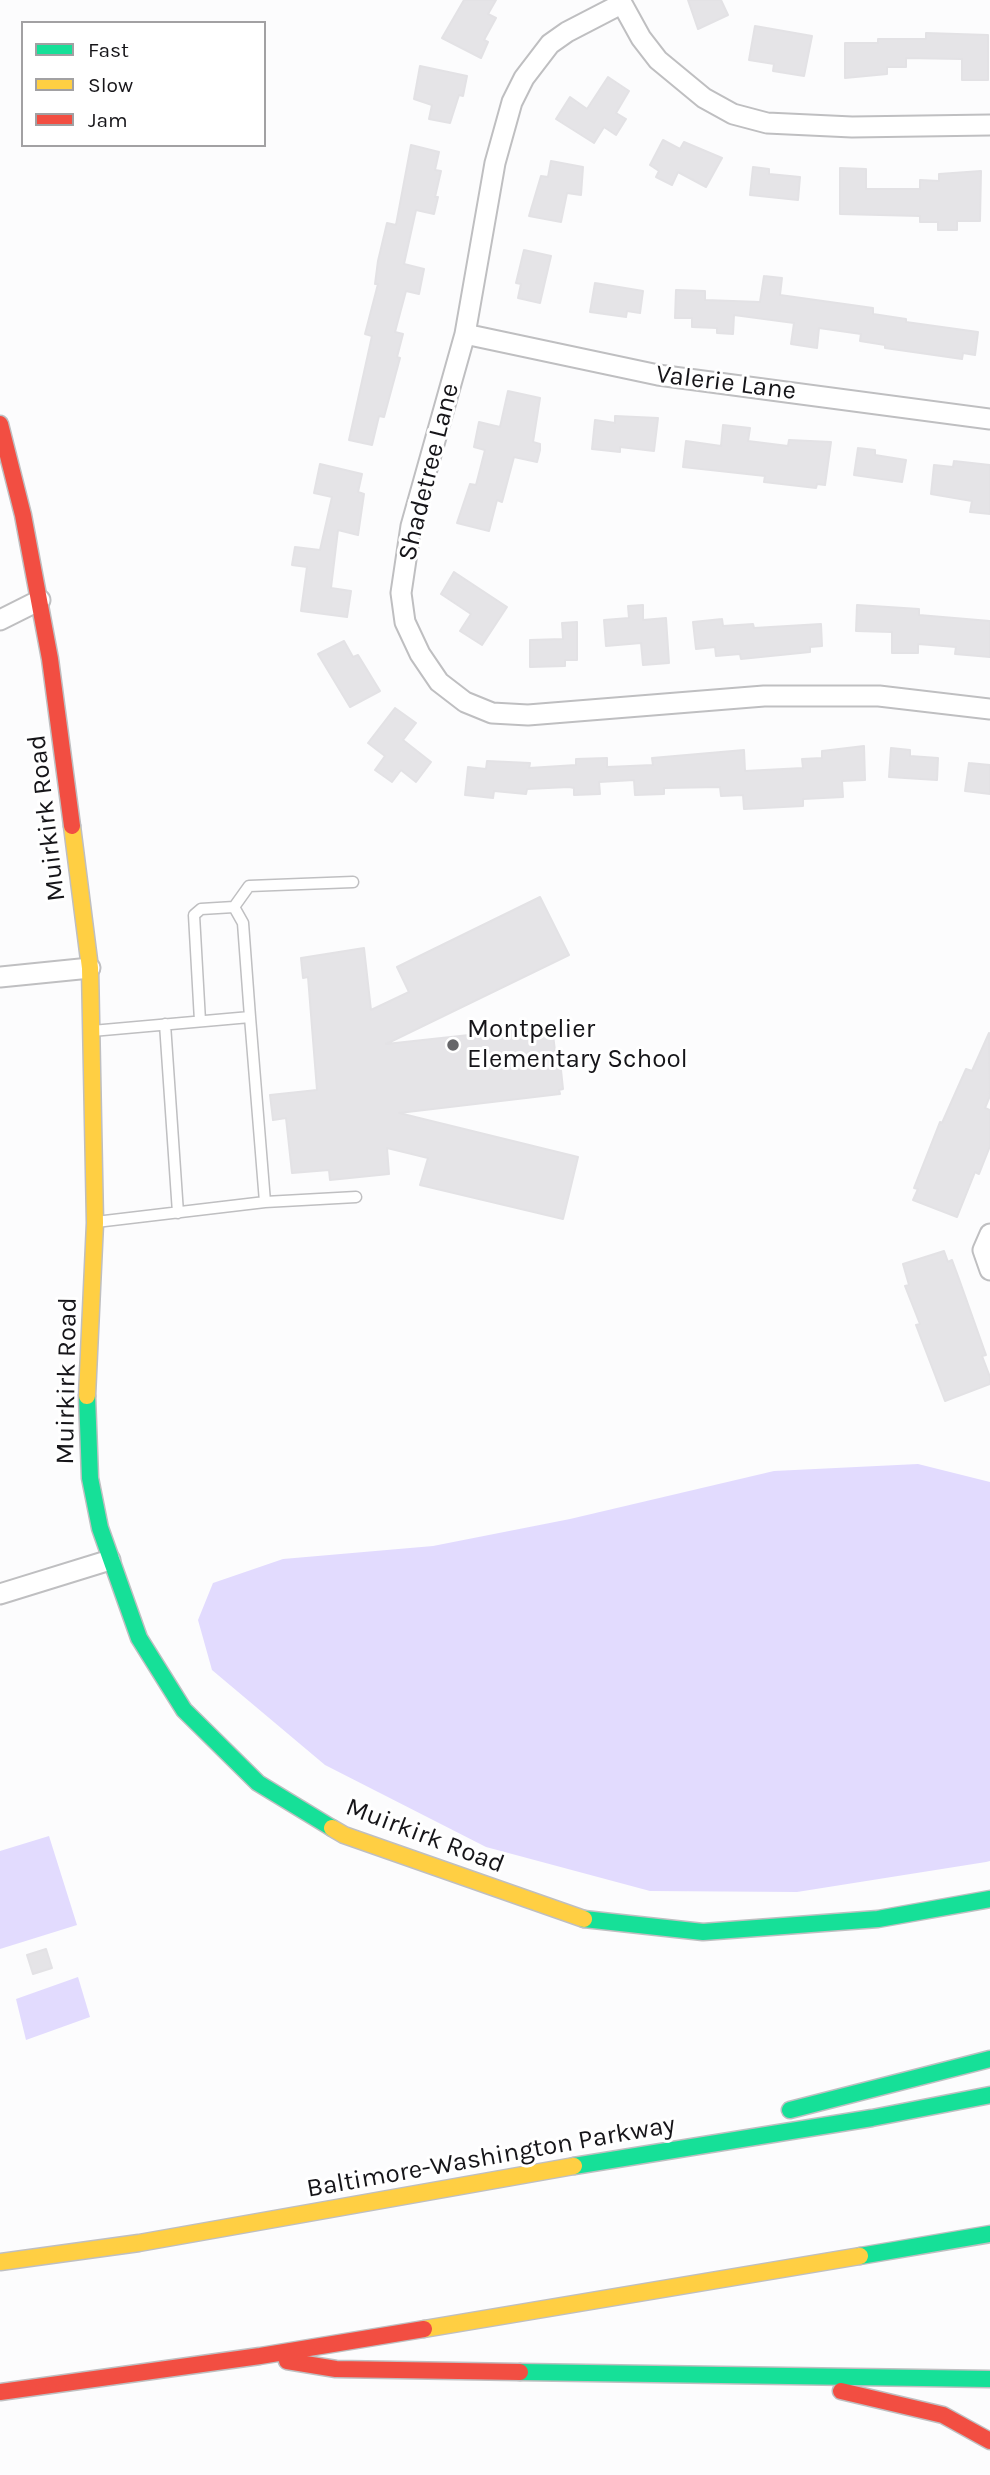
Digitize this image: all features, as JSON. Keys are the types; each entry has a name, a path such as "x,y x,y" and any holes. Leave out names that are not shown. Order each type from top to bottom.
{"main road":[{"name":"Muirkirk Road","path":"0,424 40,600 65,757 90,968 95,1223 87,1437 95,1506 110,1560 139,1638 184,1710 258,1783 344,1835 574,1917 608,1924 716,1931 878,1919 990,1899"},
{"path":"771,2115 990,2059"},
{"name":"Baltimore-Washington Parkway","path":"0,2262 139,2243 514,2176 872,2118 990,2095"},
{"path":"514,2176 731,2124"},
{"path":"0,2392 260,2356 990,2234"},
{"path":"260,2356 336,2369 759,2373 990,2379"},
{"path":"759,2373 943,2415 990,2441"}],"street":[{"name":"Shadetree Lane","path":"990,125 852,127 766,123 733,114 704,98 658,60 621,2 550,44 524,78 512,102 495,163 465,334 411,526 401,593 405,622 420,654 439,682 465,702 492,712 527,715 764,696 879,696 990,709"},
{"name":"Valerie Lane","path":"465,334 658,375 990,419"},
{"path":"0,620 40,600"},
{"path":"0,977 90,968"},
{"path":"990,1234 983,1250 990,1270"},
{"path":"0,1594 110,1560"}],"lane":[{"path":"234,907 249,886 353,883"},
{"path":"234,907 243,923 265,1202"},
{"path":"200,1021 194,915 201,909 234,907"},
{"path":"92,1031 250,1017"},
{"path":"165,1024 178,1213"},
{"path":"95,1223 265,1202 356,1197"}],"shaded area":[{"path":"918,1464 990,1482 990,1861 986,1862 797,1892 650,1891 486,1847 325,1765 212,1670 198,1620 213,1583 283,1559 433,1546 570,1519 774,1471"},
{"path":"49,1836 77,1925 0,1949 0,1851"},
{"path":"78,1977 90,2017 26,2040 16,1999"}],"building":[{"path":"464,0 496,0 488,14 496,18 484,40 488,42 481,58 442,38"},
{"path":"688,0 721,0 728,15 698,29"},
{"path":"755,26 812,36 804,76 773,71 774,64 749,60"},
{"path":"926,33 988,35 988,80 962,80 962,59 906,58 906,67 887,67 887,74 845,78 845,43 878,43 878,39 926,39"},
{"path":"420,66 467,76 463,96 459,95 450,123 429,119 432,105 414,99"},
{"path":"608,77 629,91 616,113 626,119 616,135 604,127 594,143 556,119 570,97 587,109"},
{"path":"663,140 680,149 684,142 722,158 706,187 678,172 672,185 656,177 659,171 650,165"},
{"path":"411,145 439,152 435,170 441,171 435,197 438,197 434,214 416,210 404,264 424,269 419,294 406,291 395,332 403,334 397,357 400,358 384,417 379,416 372,445 349,440 372,336 365,334 378,284 375,284 378,261 387,223 396,225"},
{"path":"551,161 583,167 581,195 567,193 561,222 529,216 541,176 548,177"},
{"path":"753,167 769,169 769,174 800,177 798,200 750,195"},
{"path":"840,168 866,169 866,189 920,189 920,180 939,181 939,174 981,171 980,221 957,221 957,230 938,230 938,222 920,222 920,216 840,214"},
{"path":"524,250 551,256 540,303 518,298 521,284 516,283"},
{"path":"764,276 782,278 780,295 873,308 873,314 906,319 906,322 978,332 975,355 963,353 962,359 885,348 885,345 860,341 861,334 819,328 817,348 791,344 794,323 734,315 733,334 717,333 717,328 692,327 692,318 675,318 676,290 705,291 705,300 760,302"},
{"path":"595,283 643,291 640,313 627,311 626,317 590,312"},
{"path":"508,391 540,398 533,442 540,444 537,462 514,457 502,502 497,500 489,531 457,523 470,484 476,485 485,450 474,447 479,422 500,427"},
{"path":"615,416 658,418 654,451 620,447 620,452 592,449 595,420 615,423"},
{"path":"723,425 750,428 748,441 788,446 789,440 831,442 825,485 817,484 816,488 764,482 765,476 683,467 686,441 721,446"},
{"path":"858,448 875,450 875,455 906,460 902,482 854,475"},
{"path":"954,461 990,465 990,514 970,512 972,501 931,494 934,465 953,467"},
{"path":"320,464 362,474 358,492 364,494 358,535 338,530 331,588 351,591 347,617 301,611 307,567 292,565 295,547 320,550 332,497 314,493"},
{"path":"454,572 507,607 482,645 460,631 471,614 441,594"},
{"path":"643,605 643,620 666,618 669,663 643,665 641,643 606,646 604,620 629,618 628,606"},
{"path":"857,605 919,609 919,615 990,621 990,657 955,654 956,647 918,644 918,653 892,653 892,632 856,631"},
{"path":"722,619 723,626 753,624 754,628 821,624 822,646 810,647 810,652 741,659 740,654 716,656 715,647 696,649 693,622"},
{"path":"577,622 577,660 565,660 565,666 530,667 530,640 563,639 562,623"},
{"path":"344,641 353,657 358,655 380,691 350,707 318,654"},
{"path":"395,708 416,723 403,740 431,762 416,782 401,770 392,782 375,770 385,756 368,743"},
{"path":"864,746 865,780 842,781 843,797 803,799 803,806 744,809 743,795 721,796 720,787 664,788 664,794 635,795 634,780 599,782 600,794 574,795 574,788 569,787 527,789 526,794 494,791 493,798 465,795 468,767 486,769 487,761 530,763 529,768 576,765 576,759 607,758 607,767 653,765 652,758 744,750 745,771 803,768 802,759 822,758 822,751"},
{"path":"891,748 910,750 910,756 938,758 937,780 889,777"},
{"path":"969,763 990,765 990,794 965,791"},
{"path":"540,897 569,955 386,1044 552,1026 555,1051 559,1051 563,1089 559,1090 560,1094 399,1113 578,1157 563,1219 420,1185 428,1158 387,1148 389,1174 330,1180 329,1170 292,1173 286,1118 273,1120 270,1095 317,1090 308,977 303,978 301,958 364,948 371,1010 409,992 397,967"},
{"path":"989,1033 990,1096 985,1108 990,1110 990,1146 979,1174 975,1172 957,1217 913,1200 918,1189 914,1188 940,1122 942,1123 966,1069 972,1071"},
{"path":"944,1251 948,1262 952,1260 959,1279 986,1355 982,1356 990,1377 990,1384 945,1401 916,1325 920,1324 905,1286 909,1285 903,1264"},
{"path":"46,1949 52,1968 33,1974 27,1955"}],"traffic: fast":[{"path":"87,1396 90,1478 100,1528 139,1638 184,1710 258,1783 332,1828"},
{"path":"584,1919 703,1932 878,1919 990,1899"},
{"path":"790,2110 990,2059"},
{"path":"574,2166 872,2118 990,2095"},
{"path":"860,2256 990,2234"},
{"path":"520,2372 990,2379"}],"traffic: slow":[{"path":"72,826 90,968 95,1223 87,1396"},
{"path":"332,1828 344,1835 584,1919"},
{"path":"0,2262 139,2243 574,2166"},
{"path":"424,2329 860,2256"}],"traffic: jam":[{"path":"0,424 23,515 50,659 72,826"},
{"path":"0,2392 260,2356 424,2329"},
{"path":"287,2361 336,2369 520,2372"},
{"path":"841,2391 943,2415 990,2441"}],"place":[{"name":"Montpelier Elementary School","path":"453,1045"}]}
